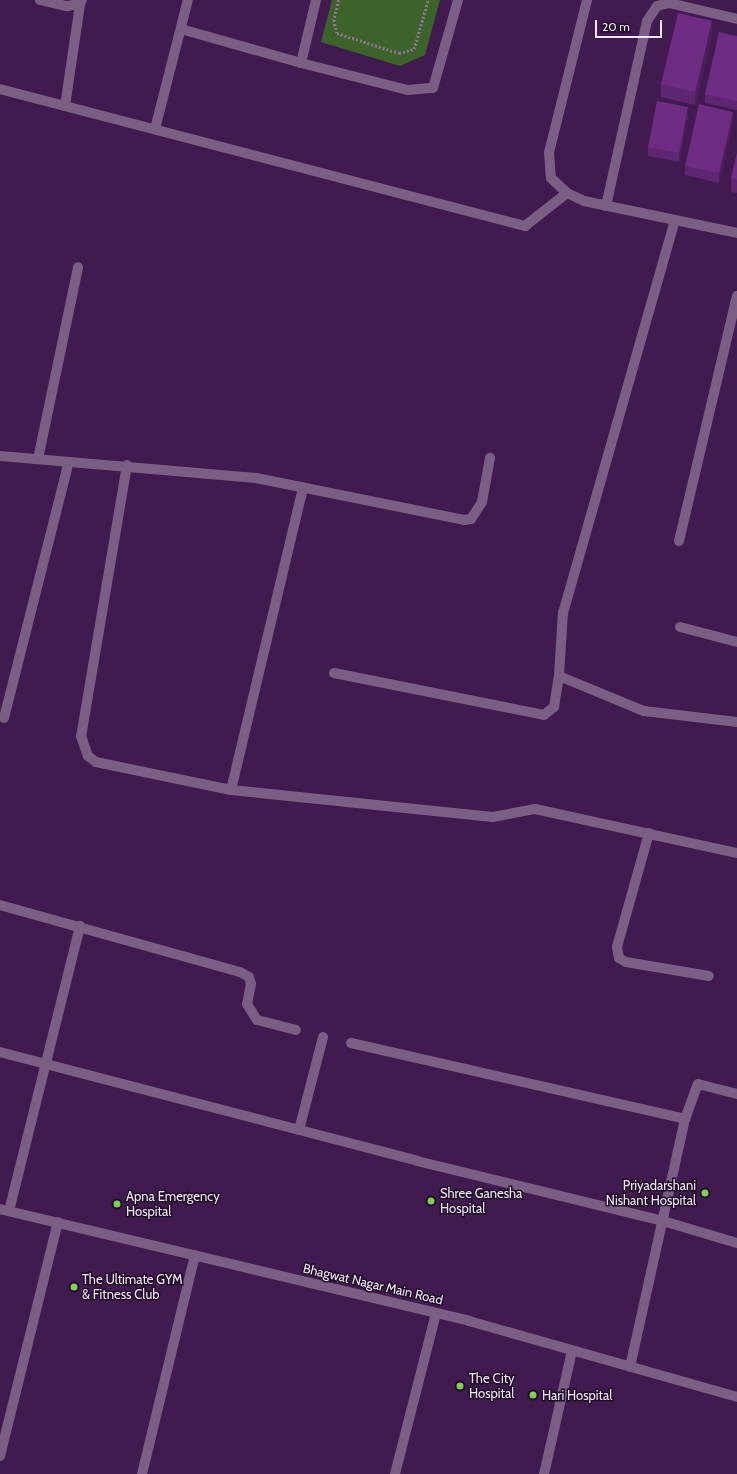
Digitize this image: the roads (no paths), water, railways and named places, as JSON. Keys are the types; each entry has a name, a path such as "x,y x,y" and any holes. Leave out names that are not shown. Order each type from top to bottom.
{"street":[{"path":"40,0 67,6 81,2 65,106"},
{"path":"155,129 188,0"},
{"path":"301,63 316,0"},
{"path":"181,28 301,63 408,90 434,88 458,0"},
{"path":"587,0 549,152 551,178 567,193 584,201 737,233"},
{"path":"606,206 647,22 657,6 669,3 737,19"},
{"path":"0,89 525,226 567,193"},
{"path":"334,673 544,715 554,707 559,676 563,612 675,220"},
{"path":"38,459 78,267"},
{"path":"679,541 737,296"},
{"path":"0,456 127,465 256,478 464,520 471,519 482,502 490,458"},
{"path":"4,718 69,462"},
{"path":"127,465 81,736 83,746 88,756 96,762 231,790 493,817 535,809 737,853"},
{"path":"231,790 303,487"},
{"path":"680,627 737,642"},
{"path":"559,676 644,711 737,722"},
{"path":"649,833 617,947 620,958 626,962 709,976"},
{"path":"0,905 80,926 240,972 249,977 251,984 247,1004 257,1020 296,1030"},
{"path":"5,1210 45,1064 80,926"},
{"path":"299,1130 323,1037"},
{"path":"351,1043 685,1119"},
{"path":"0,1052 299,1130 663,1221 737,1243"},
{"path":"630,1367 685,1119 698,1084 737,1094"},
{"name":"Bhagwat Nagar Main Road","path":"5,1210 436,1313 737,1397"},
{"path":"0,1456 58,1222"},
{"path":"142,1474 195,1255"},
{"path":"395,1474 436,1313"},
{"path":"544,1474 572,1351"}],"place":[{"name":"Priyadarshani Nishant Hospital","path":"705,1193"},
{"name":"Shree Ganesha Hospital","path":"431,1201"},
{"name":"Apna Emergency Hospital","path":"117,1204"},
{"name":"The Ultimate GYM & Fitness Club","path":"74,1287"},
{"name":"The City Hospital","path":"460,1386"},
{"name":"Hari Hospital","path":"533,1395"}]}
